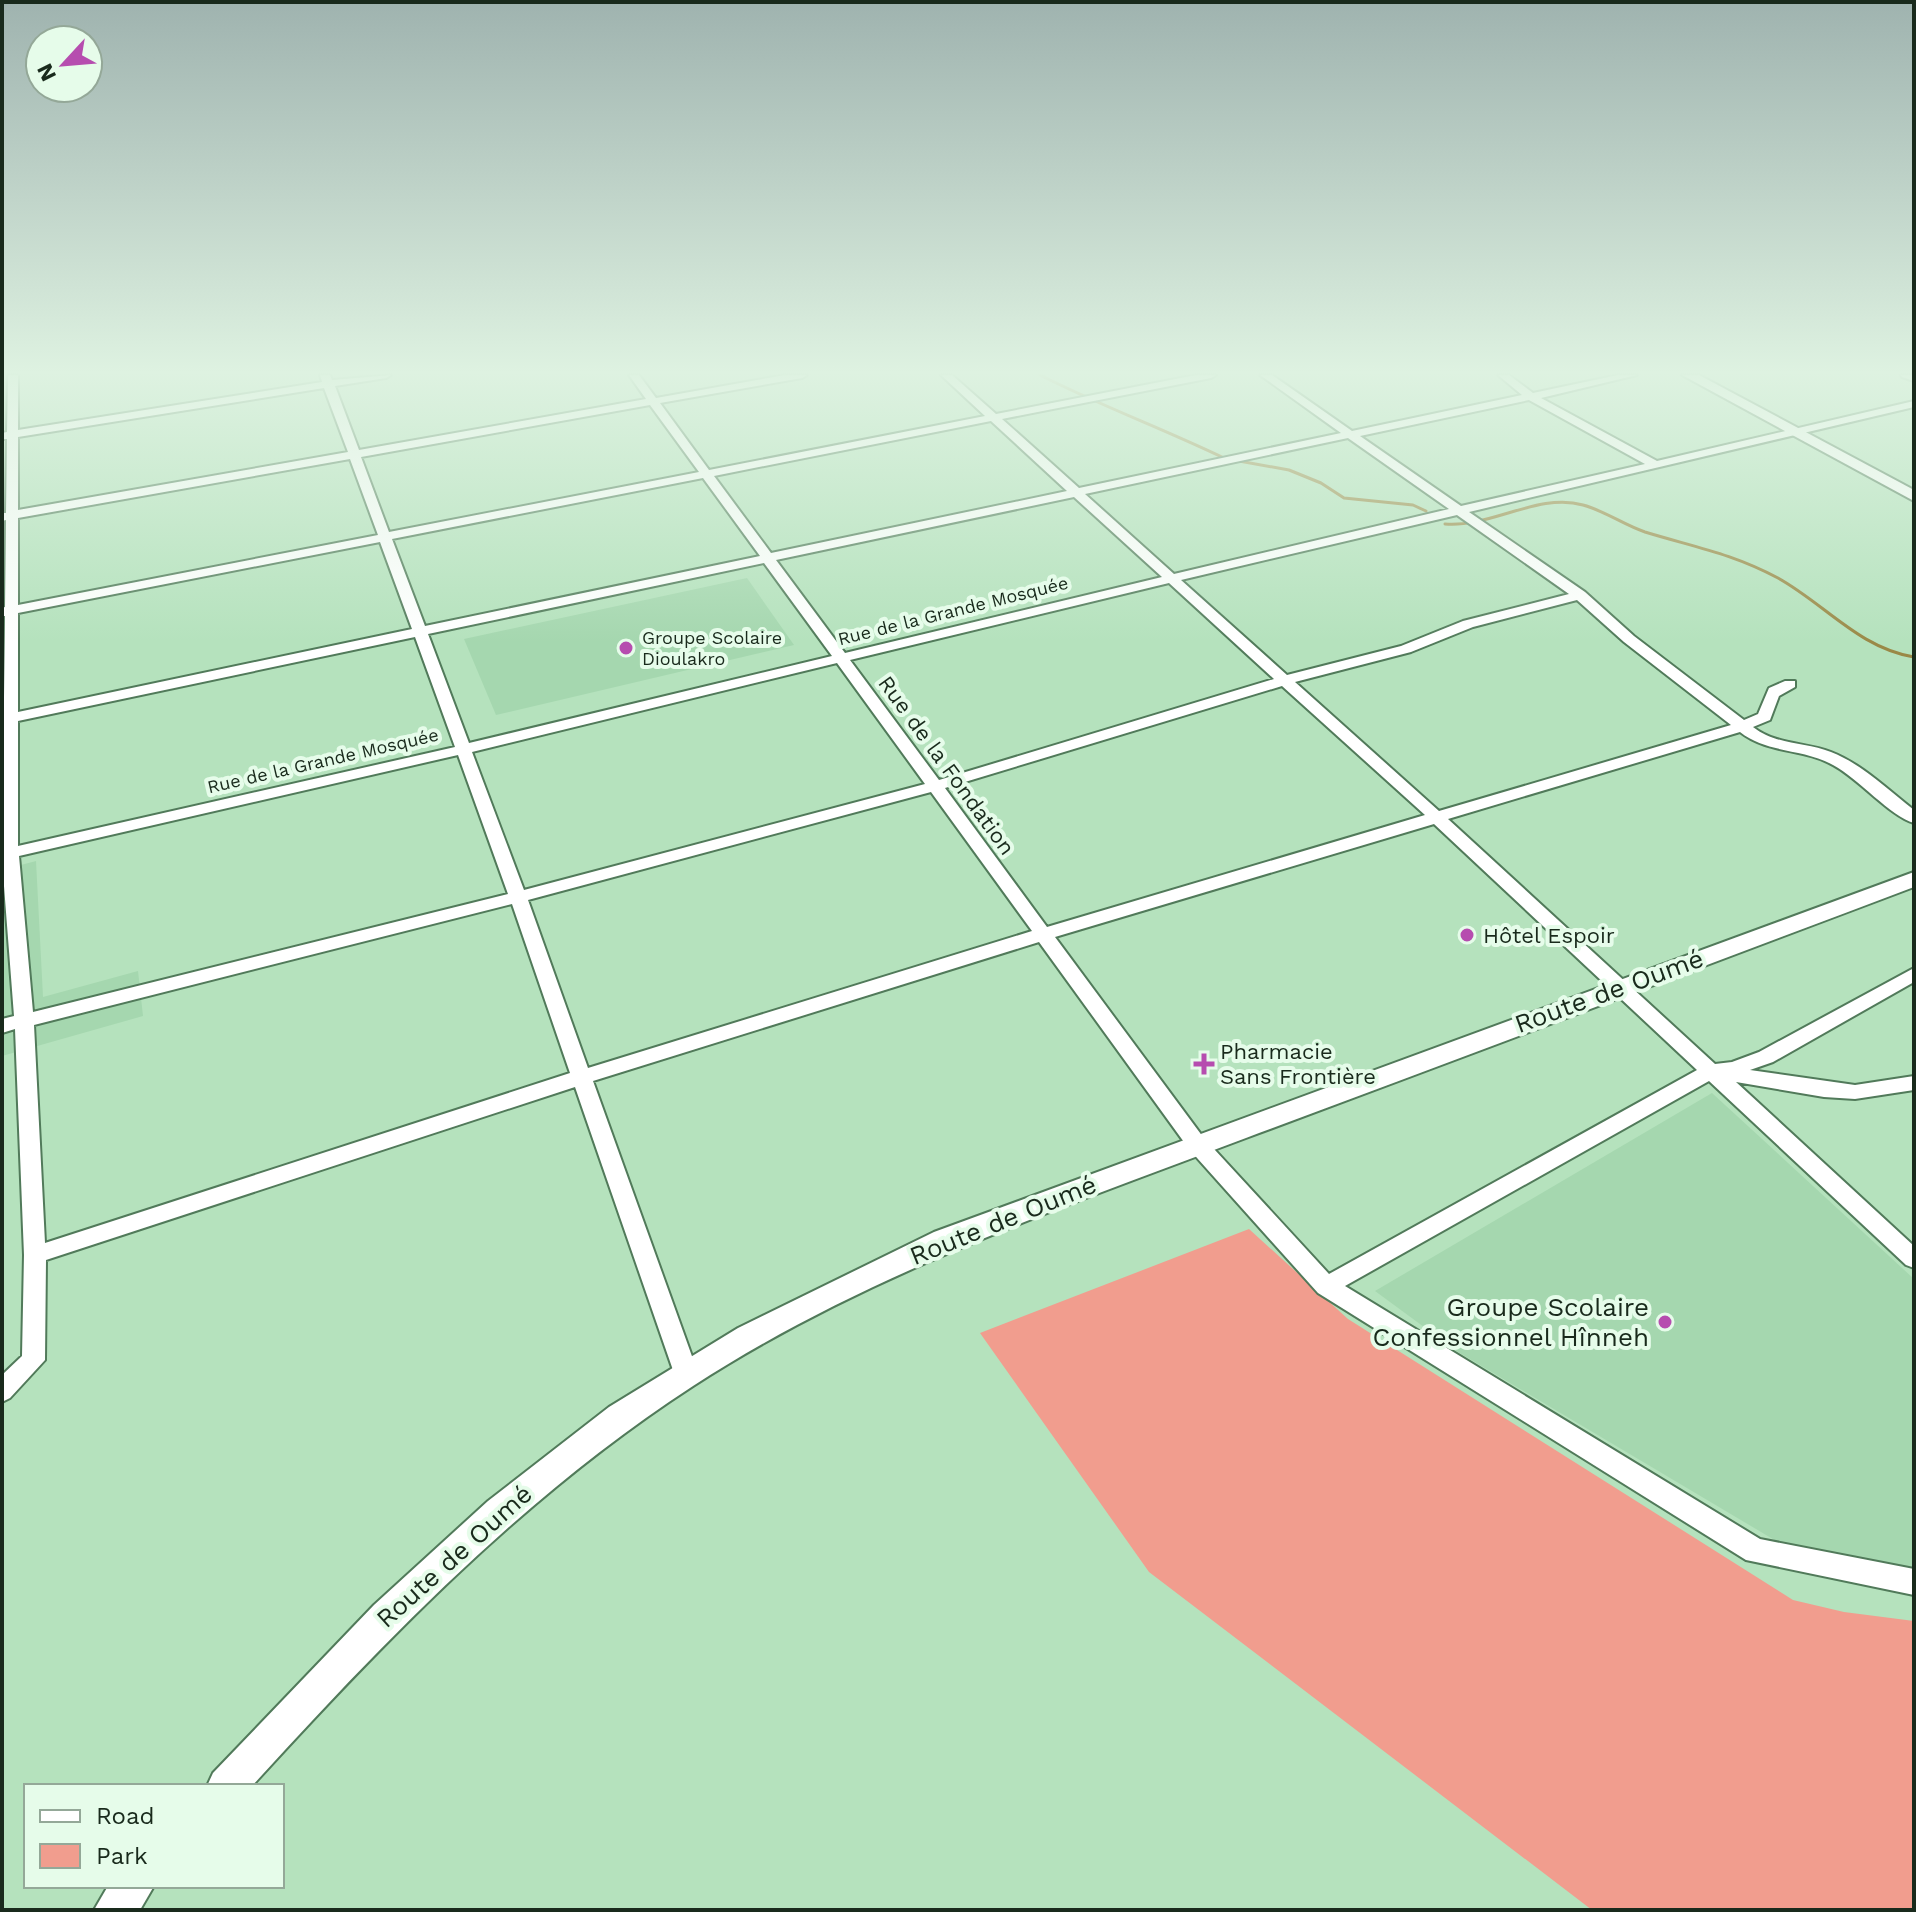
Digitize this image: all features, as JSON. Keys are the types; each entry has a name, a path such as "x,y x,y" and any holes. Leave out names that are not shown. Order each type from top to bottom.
{"main road":[{"path":"1855,464 1914,496"},
{"name":"Route de Oumé","path":"228,1784 352,1648 504,1507 620,1418 686,1373 944,1240 1196,1143 1914,879"},
{"path":"114,1910 132,1888"}],"street":[{"path":"2,1391 33,1360 35,1255 24,1020 6,854 7,464"},
{"path":"7,516 301,464"},
{"path":"356,464 518,897 686,1373"},
{"name":"Rue de la Fondation","path":"702,464 936,786 1040,935 1196,1143 1326,1286 1755,1551 1914,1582"},
{"path":"7,611 757,464"},
{"path":"1045,464 1436,817 1914,1259"},
{"path":"6,719 1212,464"},
{"path":"1389,464 1580,595 1629,639 1741,727 1773,746 1805,748 1832,758 1914,818"},
{"name":"Rue de la Grande Mosquée","path":"6,854 461,750 1653,464"},
{"path":"2,1026 518,897 936,786 1286,680 1406,649 1468,624 1580,595"},
{"path":"35,1255 582,1077 1040,935 1741,727 1765,717 1768,695 1777,687 1790,684"},
{"path":"1326,1286 1712,1071 1733,1069 1766,1057 1914,974"},
{"path":"1712,1071 1824,1090 1855,1092 1914,1083"}],"shaded area":[{"name":"Groupe Scolaire Dioulakro","path":"747,578 794,645 496,715 464,639"},
{"path":"36,861 43,997 138,971 143,1016 2,1056 2,870"},
{"name":"Groupe Scolaire Confessionnel Hînneh","path":"1712,1093 1914,1279 1914,1569 1793,1551 1458,1352 1375,1291"}],"green space":[{"path":"1249,1229 1348,1319 1793,1600 1844,1612 1914,1621 1914,1910 1592,1910 1149,1572 980,1333"}],"waterway":[{"path":"1257,464 1289,470 1321,483 1344,498 1413,505 1426,511"},
{"path":"1445,524 1479,521 1549,503 1583,505 1645,532 1761,569 1795,588 1876,645 1914,657"}],"place":[{"name":"Groupe Scolaire Dioulakro","path":"626,648"},
{"name":"Hôtel Espoir","path":"1467,935"},
{"name":"Pharmacie Sans Frontière","path":"1204,1064"},
{"name":"Groupe Scolaire Confessionnel Hînneh","path":"1665,1322"}]}
